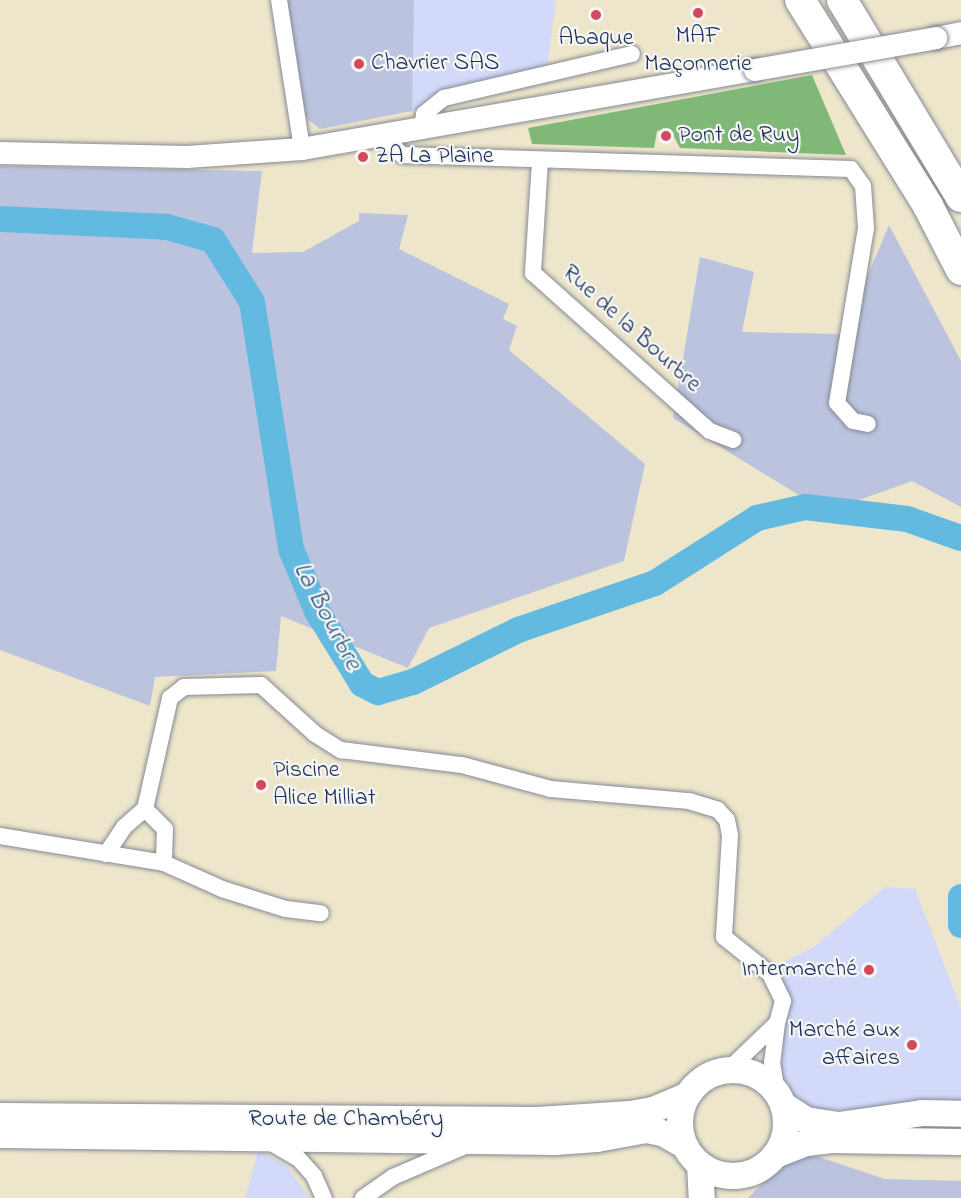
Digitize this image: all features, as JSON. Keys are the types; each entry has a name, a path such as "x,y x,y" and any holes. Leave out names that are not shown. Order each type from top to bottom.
{"highway":[{"path":"800,0 928,206 961,270"},
{"path":"843,0 961,197"}],"main road":[{"path":"0,153 187,157 302,149 961,33"},
{"path":"702,1198 693,1156 680,1120 688,1095 698,1083 727,1071 746,1072 764,1081 780,1100 806,1120 839,1125 922,1113 961,1114"},
{"name":"Route de Chambéry","path":"0,1116 538,1120 630,1114 654,1110 688,1095"},
{"path":"775,1155 784,1131 780,1100"},
{"name":"Route de Chambéry","path":"0,1135 262,1139 597,1140 646,1130 662,1133 693,1156"},
{"path":"693,1156 712,1172 738,1176 759,1169 775,1155 807,1143 831,1140 961,1142"},
{"path":"719,1198 738,1176"}],"street":[{"path":"279,0 302,149"},
{"path":"422,129 424,114 444,98 632,54"},
{"path":"384,136 402,155 851,169 863,186 866,228 837,403 853,421 868,424"},
{"name":"Rue de la Bourbre","path":"540,161 533,273 710,431 733,440"},
{"path":"106,854 124,827 145,809 170,698 184,687 261,685 315,734 341,750 462,765 551,789 688,801 718,810 727,820 730,835 724,937 770,974 783,1001 777,1023 772,1062 780,1100"},
{"path":"145,809 165,829 164,863"},
{"path":"0,836 164,863 222,889 286,909 321,913"},
{"path":"727,1071 777,1023"},
{"path":"262,1139 298,1158 314,1176 324,1198"},
{"path":"363,1198 393,1177 476,1140"}],"shaded area":[{"path":"286,0 414,0 412,111 320,129 306,118"},
{"path":"414,0 556,0 545,83 412,111"},
{"path":"0,166 262,171 252,253 303,252 359,221 359,213 408,215 399,249 509,304 503,319 517,326 509,350 645,464 624,561 429,628 408,668 281,616 276,671 155,677 150,706 0,650"},
{"path":"889,225 961,361 961,507 912,481 840,507 812,503 673,418 700,257 754,272 742,332 843,334"},
{"path":"885,887 915,889 961,1008 961,1104 816,1111 774,1081 781,963 814,947"},
{"path":"258,1151 286,1165 310,1198 245,1198"},
{"path":"807,1153 885,1179 961,1181 961,1198 748,1198 778,1168"}],"green space":[{"path":"812,75 846,155 680,148 670,129 657,131 654,148 532,144 528,128"}],"waterway":[{"name":"La Bourbre","path":"0,219 167,227 213,240 252,302 291,549 317,611 362,684 378,692 413,682 518,630 655,583 757,518 805,507 907,519 961,538"},
{"name":"La Bourbre","path":"961,897 961,925"}],"place":[{"name":"MAF Maçonnerie","path":"698,13"},
{"name":"Abaque","path":"596,15"},
{"name":"Chavrier SAS","path":"359,64"},
{"name":"Pont de Ruy","path":"666,136"},
{"name":"ZA La Plaine","path":"363,157"},
{"name":"Piscine Alice Milliat","path":"261,785"},
{"name":"Intermarché","path":"869,970"},
{"name":"Marché aux affaires","path":"912,1045"}]}
